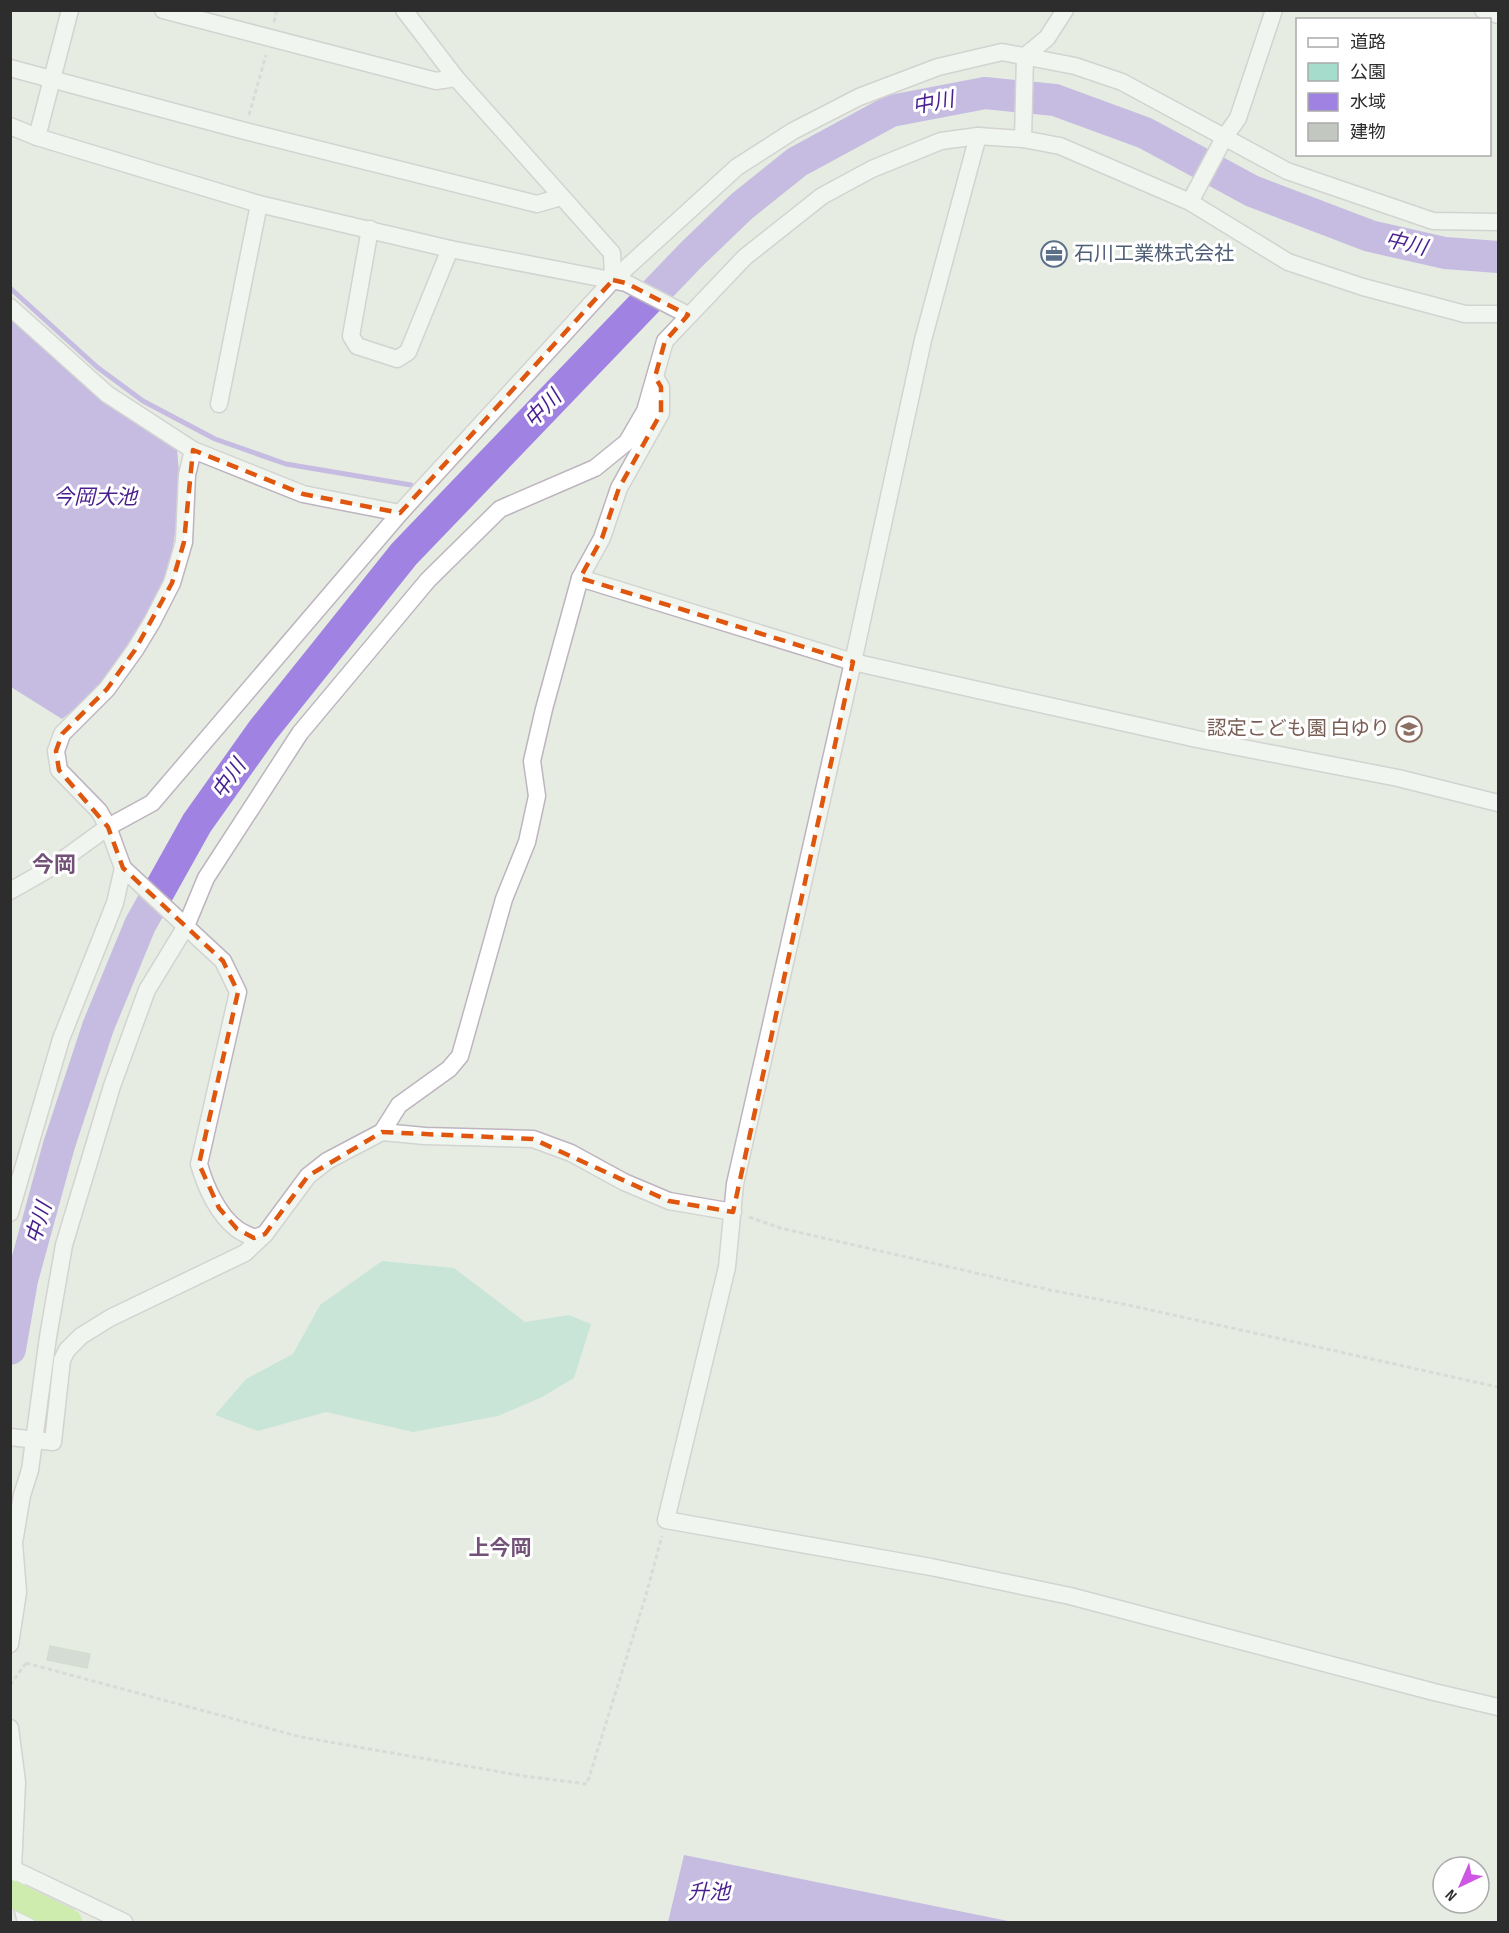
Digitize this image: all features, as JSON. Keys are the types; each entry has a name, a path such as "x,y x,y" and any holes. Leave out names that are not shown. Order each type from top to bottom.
{"highway":[{"path":"12,1881 69,1923"}],"street":[{"path":"37,137 70,10"},
{"path":"163,10 436,81 456,78"},
{"path":"404,10 456,78 612,253 620,281"},
{"path":"1023,139 1025,56 1047,38 1065,10"},
{"path":"1190,202 1224,138 1238,118 1274,10"},
{"path":"1483,10 1498,15"},
{"path":"10,891 54,866 108,827 152,803 400,513 620,281 737,167 793,131 859,97 938,67 1002,51 1075,66 1122,82 1287,171 1433,220 1498,222"},
{"path":"10,68 245,131 537,204 561,197"},
{"path":"10,126 37,137 259,204 450,249 620,281 682,312"},
{"path":"978,136 923,340 738,1173 727,1267 666,1520 932,1567 1070,1596 1498,1707"},
{"path":"10,1644 18,1592 14,1543 22,1496 30,1470 24,1439 48,1336 64,1245 112,1086 147,990 186,926 206,878 300,733 428,580 500,509 595,468 627,442 645,411 665,341 682,312 745,257 822,196 872,169 941,141 978,136 1023,139 1060,146 1190,202 1288,262 1363,287 1465,314 1498,314"},
{"path":"219,404 259,204"},
{"path":"370,229 351,336 357,346 398,359 408,352 450,249"},
{"path":"10,307 107,394 193,450 303,494 400,513"},
{"path":"24,1439 53,1442 62,1360 66,1350 81,1336 110,1318 245,1253 266,1234 308,1176 327,1161 382,1132 399,1105 449,1069 460,1056 504,900 527,842 537,796 532,761 580,578 602,538 619,488 661,413 661,387 655,377"},
{"path":"193,450 187,475 184,542 172,583 135,650 107,688 62,734 56,751 59,770 99,811 126,870 223,961 238,992 199,1164 204,1185 219,1208 237,1229 254,1238 266,1234"},
{"path":"580,578 853,662 1197,739 1398,778 1498,803"},
{"path":"10,1213 61,1039 126,870"},
{"path":"382,1132 425,1136 533,1139 571,1153 624,1182 669,1201 733,1212"},
{"path":"10,1728 17,1782 12,1881 26,1923"},
{"path":"12,1881 124,1923"}],"path":[{"path":"245,131 277,10"},
{"path":"733,1212 780,1228 1050,1290 1128,1305 1498,1387"},
{"path":"10,1685 26,1663 301,1737 524,1776 587,1784 646,1595 666,1520"}],"highlighted area":[{"path":"613,280 626,283 688,315 665,341 655,377 661,387 661,413 619,488 602,538 580,578 853,662 733,1212 669,1201 533,1139 382,1132 308,1176 265,1234 254,1238 237,1229 219,1208 199,1164 238,992 223,961 123,868 108,827 59,770 56,751 62,734 107,689 135,650 172,583 184,542 193,450 303,494 400,513"}],"green space":[{"path":"382,1261 454,1268 525,1322 569,1315 591,1324 574,1378 542,1397 498,1416 413,1432 326,1412 258,1431 215,1415 246,1379 293,1354 320,1305"}],"water":[{"name":"今岡大池","path":"10,315 101,397 124,415 177,449 180,484 170,568 145,621 113,672 89,698 62,719 11,687"},
{"name":"升池","path":"684,1855 1013,1922 668,1922"}],"building":[{"path":"50,1646 90,1654 87,1668 47,1660"}],"waterway":[{"name":"中川","path":"10,1349 22,1280 59,1145 98,1027 140,925 197,823 263,730 404,554 692,254 742,206 797,162 891,111 985,93 1055,100 1145,133 1252,191 1370,236 1445,253 1498,257"},
{"path":"10,288 97,367 143,401 215,439 286,464 411,485"},
{"path":"448,490 463,493"}],"place":[{"name":"石川工業株式会社","path":"1054,254"},
{"name":"認定こども園 白ゆり","path":"1409,729"}],"district":[{"name":"今岡","path":"54,865"},
{"name":"上今岡","path":"500,1548"}]}
